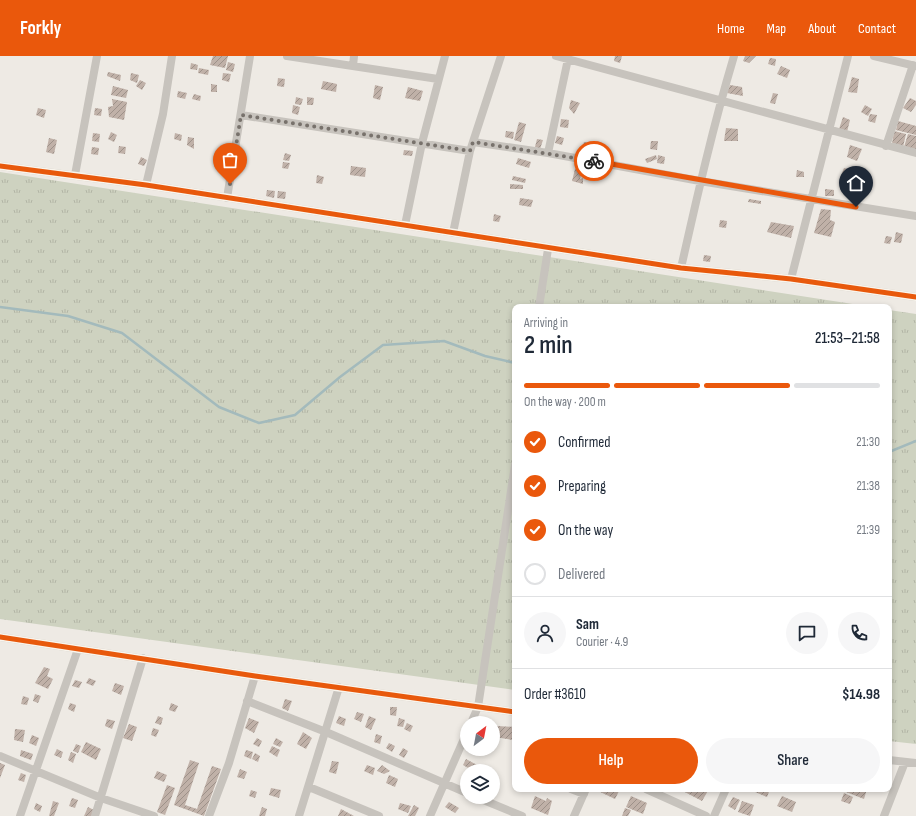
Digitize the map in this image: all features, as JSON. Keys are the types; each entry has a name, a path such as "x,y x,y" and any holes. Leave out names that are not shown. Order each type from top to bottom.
{"street":[{"path":"75,175 97,56"},
{"path":"146,185 163,114 172,56"},
{"path":"228,198 250,56"},
{"path":"287,56 438,80"},
{"path":"353,66 354,56"},
{"path":"405,225 422,143 445,56"},
{"path":"453,232 470,151 501,56"},
{"path":"556,56 916,153"},
{"path":"681,268 700,181 720,101 734,56"},
{"path":"791,279 810,199 830,130 848,56"},
{"path":"874,56 914,65 886,146"},
{"path":"548,153 568,59"},
{"path":"241,115 470,151"},
{"path":"473,142 548,153 700,181 916,216"},
{"path":"0,166 146,185 453,232 548,249 681,268 791,279 916,296"},
{"path":"539,304 548,249"},
{"path":"474,716 478,707 512,485"},
{"path":"0,637 255,676 512,712"},
{"path":"20,816 34,770 78,650"},
{"path":"95,816 143,658"},
{"path":"209,816 229,763 255,676"},
{"path":"299,816 340,687"},
{"path":"247,701 326,732 460,790"},
{"path":"430,816 460,748"},
{"path":"0,756 101,798 154,816"},
{"path":"892,760 916,763"},
{"path":"884,816 905,762"},
{"path":"309,787 379,816"},
{"path":"574,816 585,792"},
{"path":"653,792 706,816"},
{"path":"714,816 725,792"},
{"path":"493,804 522,816"}],"green space":[{"path":"0,172 853,304 512,304 512,690 0,619"},
{"path":"892,310 916,314 916,744 892,741"}],"building":[{"path":"213,56 228,56 225,68 210,65"},
{"path":"615,56 622,56 620,63 614,61"},
{"path":"745,56 756,56 749,63 743,61"},
{"path":"770,58 776,59 775,66 768,64"},
{"path":"228,62 235,64 233,72 226,70"},
{"path":"191,63 198,65 197,70 190,69"},
{"path":"781,66 790,70 787,78 777,74"},
{"path":"199,68 209,70 208,75 198,73"},
{"path":"108,72 121,75 120,81 107,76"},
{"path":"131,73 139,75 137,83 130,80"},
{"path":"223,73 231,74 229,82 222,80"},
{"path":"852,77 859,79 857,93 848,92"},
{"path":"278,78 285,79 284,87 277,86"},
{"path":"140,80 146,83 142,90 136,86"},
{"path":"323,81 337,84 336,92 321,89"},
{"path":"211,84 217,85 217,92 211,92"},
{"path":"375,85 383,87 380,100 373,98"},
{"path":"730,85 742,87 743,96 727,93"},
{"path":"113,86 128,90 126,98 111,95"},
{"path":"408,87 423,91 420,101 405,98"},
{"path":"178,91 187,93 185,99 177,97"},
{"path":"773,93 778,94 775,104 770,103"},
{"path":"194,94 201,96 200,101 192,99"},
{"path":"296,97 303,99 301,105 295,104"},
{"path":"307,97 314,98 313,105 307,105"},
{"path":"910,98 916,101 916,105 911,112 903,108"},
{"path":"112,99 127,102 124,120 109,117 108,107 113,106"},
{"path":"571,100 580,103 574,114 569,108"},
{"path":"293,105 300,107 298,115 292,113"},
{"path":"865,105 872,109 868,116 861,112"},
{"path":"38,108 46,110 44,118 36,115"},
{"path":"95,108 102,109 101,116 94,115"},
{"path":"870,114 877,115 875,123 868,121"},
{"path":"843,117 850,120 847,132 839,129"},
{"path":"561,119 569,120 568,128 560,127"},
{"path":"898,121 916,126 916,135 896,130"},
{"path":"519,122 526,124 521,142 514,140"},
{"path":"726,128 738,129 738,141 724,141"},
{"path":"506,131 514,132 513,139 505,137"},
{"path":"894,131 906,134 903,147 892,144"},
{"path":"111,132 117,135 114,142 108,139"},
{"path":"93,133 100,134 99,142 92,141"},
{"path":"175,133 182,135 181,141 174,139"},
{"path":"908,134 916,136 916,150 904,147"},
{"path":"557,136 564,138 562,145 555,143"},
{"path":"188,137 194,138 194,149 187,145"},
{"path":"49,138 57,140 54,154 46,152"},
{"path":"537,139 543,140 540,149 535,147"},
{"path":"651,141 658,141 657,150 650,149"},
{"path":"584,142 602,146 601,157 580,155"},
{"path":"850,145 862,149 857,161 847,157"},
{"path":"119,146 126,147 125,154 118,153"},
{"path":"92,147 99,148 98,155 91,154"},
{"path":"404,150 413,151 412,156 403,155"},
{"path":"285,153 291,155 289,161 283,160"},
{"path":"656,155 657,159 647,163 645,159"},
{"path":"658,155 665,157 664,164 657,163"},
{"path":"141,157 147,160 144,166 138,164"},
{"path":"518,158 531,162 529,168 516,164"},
{"path":"283,162 290,163 288,169 282,168"},
{"path":"351,166 366,168 365,177 350,175"},
{"path":"844,168 852,170 850,176 842,173"},
{"path":"575,169 582,170 580,179 583,178 583,184 572,181"},
{"path":"797,170 804,172 804,177 796,177"},
{"path":"317,175 324,177 322,184 316,183"},
{"path":"857,175 868,176 867,180 857,178"},
{"path":"513,176 526,179 525,183 512,180"},
{"path":"510,184 523,185 523,189 510,189"},
{"path":"825,189 834,190 834,196 825,196"},
{"path":"267,190 275,191 274,198 266,196"},
{"path":"278,191 286,192 285,199 277,198"},
{"path":"520,198 533,200 531,207 519,205"},
{"path":"749,199 761,201 761,204 748,202"},
{"path":"821,209 831,210 830,220 835,222 831,237 814,233"},
{"path":"494,214 501,216 499,222 493,221"},
{"path":"720,220 727,221 726,228 719,227"},
{"path":"771,222 794,226 791,238 767,232"},
{"path":"896,232 903,234 901,243 894,242"},
{"path":"886,236 892,237 890,244 884,243"},
{"path":"704,255 711,256 710,262 703,261"},
{"path":"44,667 50,669 47,676 53,679 48,689 35,683"},
{"path":"89,678 96,681 93,686 86,683"},
{"path":"75,680 82,682 79,688 72,686"},
{"path":"115,683 124,686 121,695 112,691"},
{"path":"35,694 41,696 38,703 33,701"},
{"path":"23,696 29,698 27,705 21,704"},
{"path":"285,699 292,701 288,711 282,708"},
{"path":"70,703 76,705 74,712 68,709"},
{"path":"171,703 178,706 175,712 169,710"},
{"path":"390,707 397,707 396,716 390,715"},
{"path":"357,712 364,714 361,722 354,719"},
{"path":"158,716 163,718 161,725 155,723"},
{"path":"339,716 346,719 344,726 336,723"},
{"path":"369,716 376,719 371,730 365,727"},
{"path":"249,718 259,722 254,733 245,728"},
{"path":"399,718 405,720 403,727 397,726"},
{"path":"107,719 115,721 112,729 105,726"},
{"path":"407,723 413,726 410,732 404,729"},
{"path":"129,724 137,727 132,741 123,738"},
{"path":"500,726 512,727 512,740 500,738"},
{"path":"153,728 159,730 156,737 151,735"},
{"path":"15,729 25,730 23,742 14,740"},
{"path":"303,732 312,738 306,749 297,744"},
{"path":"376,734 382,736 380,744 374,742"},
{"path":"32,735 39,738 36,746 29,743"},
{"path":"257,738 262,741 259,747 253,744"},
{"path":"276,738 283,742 280,747 273,744"},
{"path":"86,742 101,749 96,760 81,752"},
{"path":"389,743 395,746 392,752 386,748"},
{"path":"76,744 81,746 78,753 73,751"},
{"path":"272,746 280,750 277,757 269,752"},
{"path":"403,748 408,751 404,758 399,755"},
{"path":"57,749 63,752 61,758 54,755"},
{"path":"21,750 33,754 31,760 20,756"},
{"path":"246,750 253,752 251,759 244,756"},
{"path":"71,752 76,754 73,763 68,760"},
{"path":"255,753 260,756 258,762 252,759"},
{"path":"466,759 475,764 464,764"},
{"path":"190,760 199,763 185,805 197,809 212,766 221,769 204,816 174,805"},
{"path":"332,761 339,762 336,774 329,772"},
{"path":"0,763 5,765 0,778"},
{"path":"367,765 375,768 373,775 364,771"},
{"path":"382,765 390,771 384,774 377,771"},
{"path":"240,769 247,772 244,779 237,777"},
{"path":"157,771 167,775 164,782 154,778"},
{"path":"21,773 26,775 24,782 18,780"},
{"path":"389,775 398,779 395,787 386,783"},
{"path":"167,785 175,788 165,815 157,812"},
{"path":"271,788 281,790 279,798 269,795"},
{"path":"251,790 257,792 255,798 249,796"},
{"path":"600,792 618,792 615,799"},
{"path":"685,792 707,792 702,801"},
{"path":"755,792 769,792 767,797"},
{"path":"846,792 866,792 864,799"},
{"path":"844,793 853,797 850,804 841,801"},
{"path":"535,796 546,801 547,798 552,801 548,815 531,808"},
{"path":"631,796 647,803 643,814 626,807"},
{"path":"782,796 796,802 792,812 777,806"},
{"path":"733,797 740,800 735,810 728,806"},
{"path":"72,798 78,800 75,808 69,806"},
{"path":"53,801 59,803 54,816 49,816"},
{"path":"742,801 754,805 750,816 738,812"},
{"path":"449,802 459,808 455,813 445,807"},
{"path":"36,803 42,806 40,812 34,809"},
{"path":"400,803 411,806 408,813 398,809"},
{"path":"414,805 419,808 415,816 408,816"},
{"path":"88,807 94,810 93,816 84,816"},
{"path":"262,807 267,809 265,816 259,816"},
{"path":"625,808 631,810 628,816 622,816"},
{"path":"341,809 354,816 338,816"}],"waterway":[{"path":"0,307 68,316 122,333 219,407 259,423 295,415 340,377 383,345 444,341 485,356 512,362"},
{"path":"892,451 916,441"}],"cycle path":[{"path":"0,166 146,185 681,268 791,279 916,297"},
{"path":"0,637 255,676 512,712"}],"way so far":[{"path":"230,184 241,115 470,151 473,142 594,161"}],"route":[{"path":"594,161 700,181 856,207"}]}
